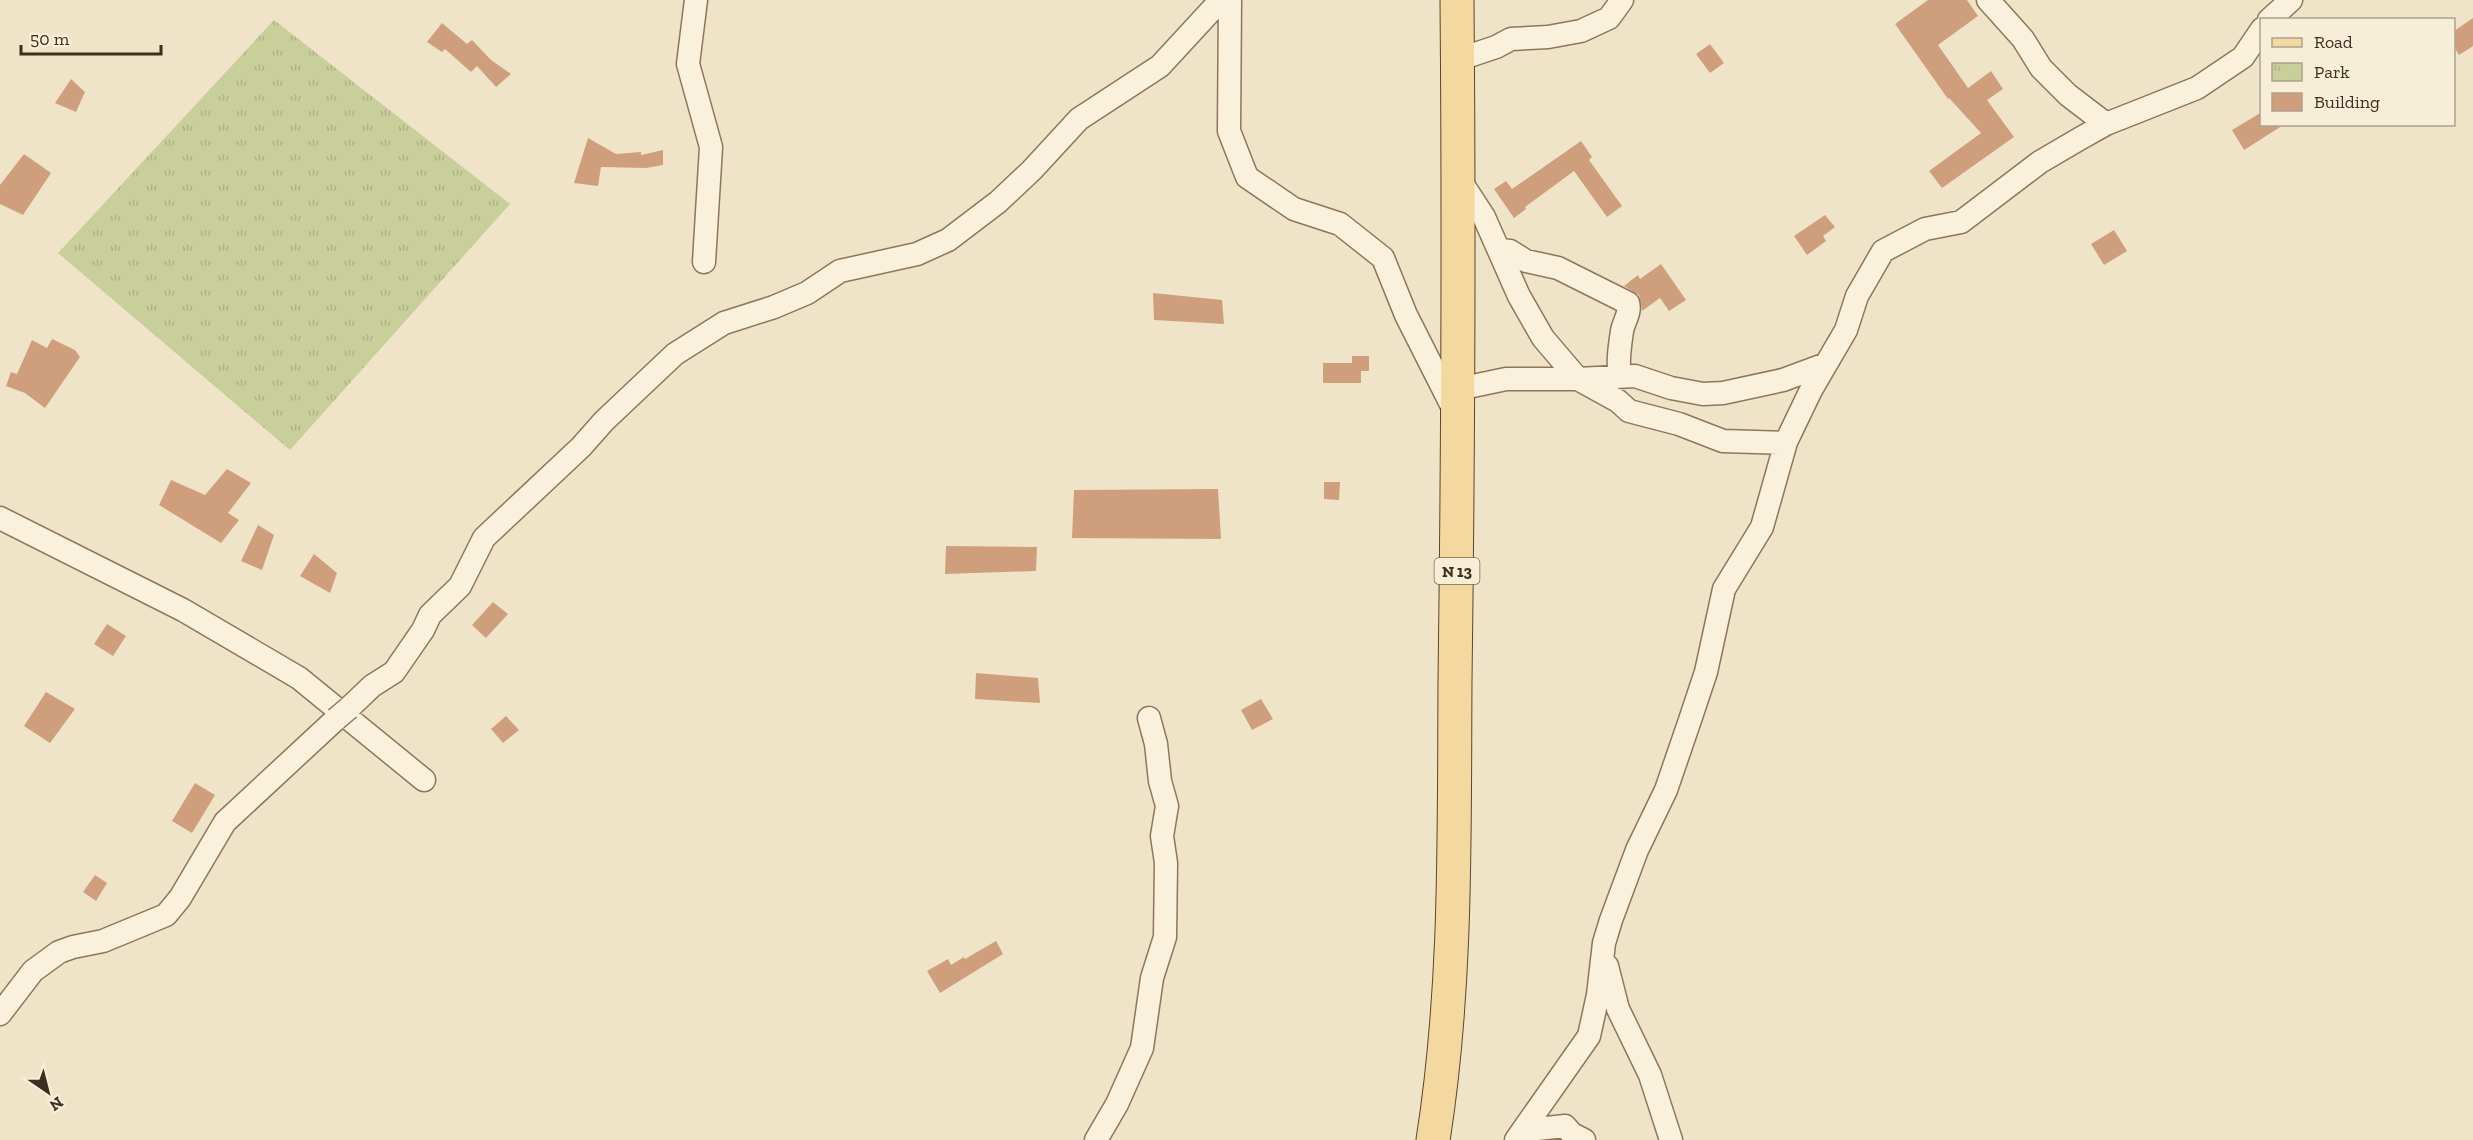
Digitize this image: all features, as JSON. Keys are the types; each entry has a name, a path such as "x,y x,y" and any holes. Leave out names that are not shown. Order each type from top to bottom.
{"main road":[{"name":"N 13","path":"1433,1140 1442,1083 1450,977 1459,420 1457,0"}],"street":[{"path":"696,0 688,64 711,147 704,262"},
{"path":"0,1014 33,971 59,952 73,946 103,941 166,915 180,898 225,822 372,686 394,672 423,630 430,615 460,586 484,538 675,354 724,323 807,293 840,271 917,254 948,240 998,202 1032,170 1079,119 1160,66 1219,2 1224,0"},
{"path":"1230,0 1229,131 1247,177 1294,208 1340,224 1383,258 1407,315 1459,420"},
{"path":"1457,60 1496,47 1511,39 1548,37 1581,31 1609,18 1623,0"},
{"path":"1988,0 2023,39 2041,68 2068,95 2106,124"},
{"path":"2271,18 2291,0"},
{"path":"1520,1140 1589,1036 1598,995 1604,943 1637,850 1665,790 1690,720 1706,672 1724,589 1762,527 1785,443 1811,390 1846,330 1857,296 1883,251 1925,229 1961,222 2040,162 2106,124 2197,88 2243,57 2260,31"},
{"path":"1458,177 1484,217 1519,296 1543,338 1578,379 1618,401 1629,411 1679,424 1723,441 1785,443"},
{"path":"1500,250 1510,251 1526,261 1558,268 1628,303 1630,308 1623,329 1618,366 1620,376"},
{"path":"1459,387 1506,379 1578,379 1620,376 1649,379 1671,388 1704,394 1723,393 1783,380 1826,364"},
{"path":"0,518 183,610 299,678 424,780"},
{"path":"1096,1140 1117,1104 1142,1048 1147,1027 1152,978 1165,937 1166,862 1162,836 1167,806 1160,781 1156,744 1149,718"},
{"path":"1604,943 1607,973 1618,1009 1650,1075 1671,1140"},
{"path":"1520,1140 1537,1129 1565,1126 1572,1134 1584,1140"}],"green space":[{"path":"274,20 510,204 290,450 58,253"}],"building":[{"path":"1928,0 1967,0 1978,16 1938,45 1968,88 1991,71 2003,89 1987,100 2014,137 1942,188 1929,171 1981,133 1948,99 1895,24"},
{"path":"2473,18 2473,46 2459,55 2455,49 2455,30"},
{"path":"442,23 467,44 472,40 491,60 511,74 496,87 477,66 471,72 445,49 442,52 427,42"},
{"path":"1710,44 1724,63 1710,73 1696,54"},
{"path":"71,79 85,92 76,112 55,103"},
{"path":"2260,113 2260,126 2282,126 2244,150 2232,130"},
{"path":"588,138 616,154 641,152 641,155 663,150 663,165 646,168 601,167 598,186 574,183"},
{"path":"1581,141 1592,157 1589,160 1622,206 1607,217 1574,171 1525,207 1526,209 1514,218 1494,189 1506,181 1512,189"},
{"path":"24,154 51,173 23,215 0,204 0,185"},
{"path":"1825,215 1835,227 1823,236 1826,241 1807,255 1794,236"},
{"path":"2114,230 2127,251 2104,265 2091,244"},
{"path":"1661,264 1686,300 1669,311 1660,298 1642,311 1639,295 1624,286 1638,275 1640,279"},
{"path":"1153,293 1222,300 1224,324 1154,320"},
{"path":"52,339 75,350 80,357 45,408 25,393 6,386 11,372 17,374 32,340 47,348"},
{"path":"1352,356 1369,356 1369,371 1361,371 1361,383 1323,383 1323,363 1352,363"},
{"path":"227,469 251,483 228,513 239,520 221,543 159,505 171,480 205,495"},
{"path":"1324,482 1340,482 1339,500 1324,499"},
{"path":"1218,489 1221,539 1072,538 1074,490"},
{"path":"258,525 274,535 262,570 241,561"},
{"path":"946,546 1037,547 1036,571 945,574"},
{"path":"314,554 337,573 330,593 300,576"},
{"path":"493,602 508,614 486,638 472,625"},
{"path":"107,624 126,636 113,656 94,644"},
{"path":"976,673 1038,678 1040,703 975,699"},
{"path":"46,692 75,709 50,743 24,726"},
{"path":"1261,699 1273,719 1252,730 1241,710"},
{"path":"506,716 519,730 503,743 491,729"},
{"path":"195,783 215,795 192,833 172,821"},
{"path":"95,875 107,883 96,901 83,892"},
{"path":"996,941 1003,954 940,993 927,971 948,959 951,965 964,957 965,959"}]}
